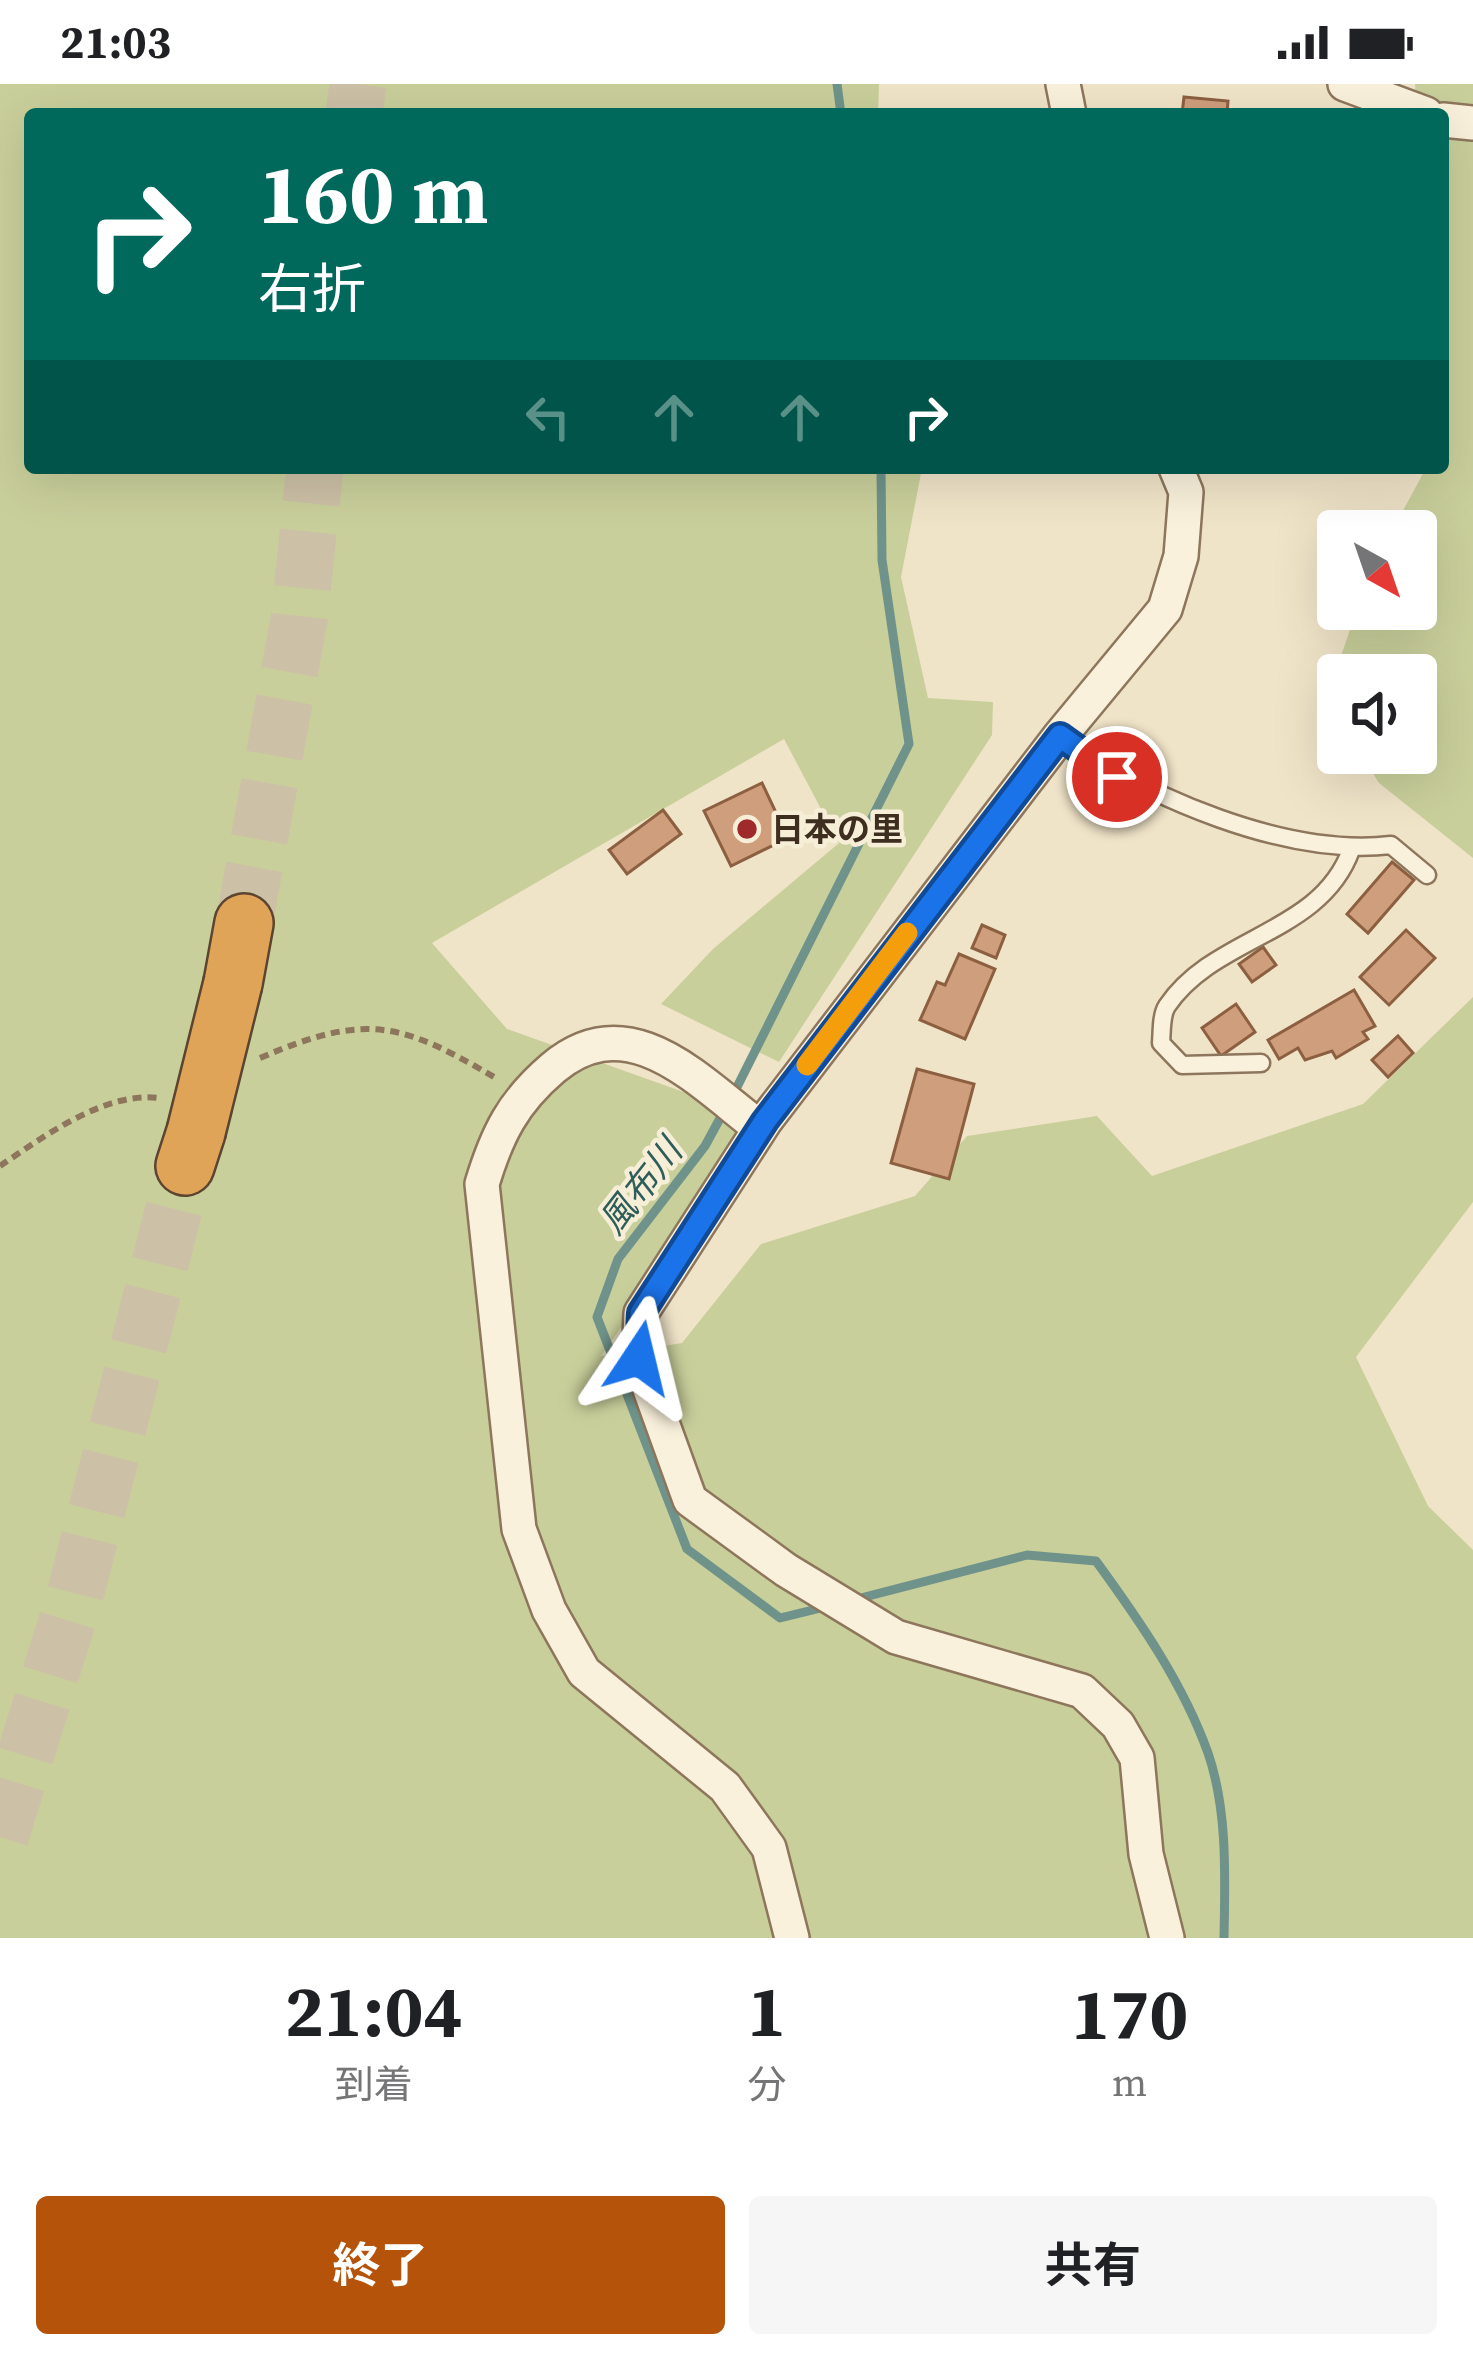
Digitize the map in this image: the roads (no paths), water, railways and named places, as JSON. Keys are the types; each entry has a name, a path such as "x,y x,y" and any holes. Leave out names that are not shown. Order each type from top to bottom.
{"highway":[{"path":"182,1132 233,983 244,923"}],"street":[{"path":"1345,84 1410,108"},
{"path":"1167,1938 1146,1854 1137,1758 1118,1725 1082,1691 896,1637 786,1570 690,1500 639,1358 641,1313 760,1128 1060,736 1165,609 1181,556 1186,492 1178,474"},
{"path":"760,1128 686,1072 637,1046 608,1040 577,1048 523,1094 499,1129 482,1184 519,1529 549,1610 584,1672 725,1787 769,1848 791,1938"}],"lane":[{"path":"1060,736 1117,777 1174,800 1300,842 1336,842 1351,850 1391,845 1427,875"},
{"path":"1261,1063 1182,1066 1161,1043 1165,1009 1204,970 1295,920 1341,878 1351,850"}],"waterway":[{"name":"風布川","path":"837,84 840,108"},
{"name":"風布川","path":"732,1097 909,744 882,560 881,474"},
{"name":"風布川","path":"724,1111 705,1146 618,1259 597,1317 687,1549 780,1618 825,1607"},
{"name":"風布川","path":"853,1600 1027,1555 1096,1561 1173,1677 1208,1753 1222,1821 1224,1938"}],"tunnel":[{"path":"355,108 358,84"},
{"path":"244,923 299,620 314,474"},
{"path":"0,1837 74,1599 185,1166"}],"place":[{"name":"日本の里","path":"747,829"}]}
